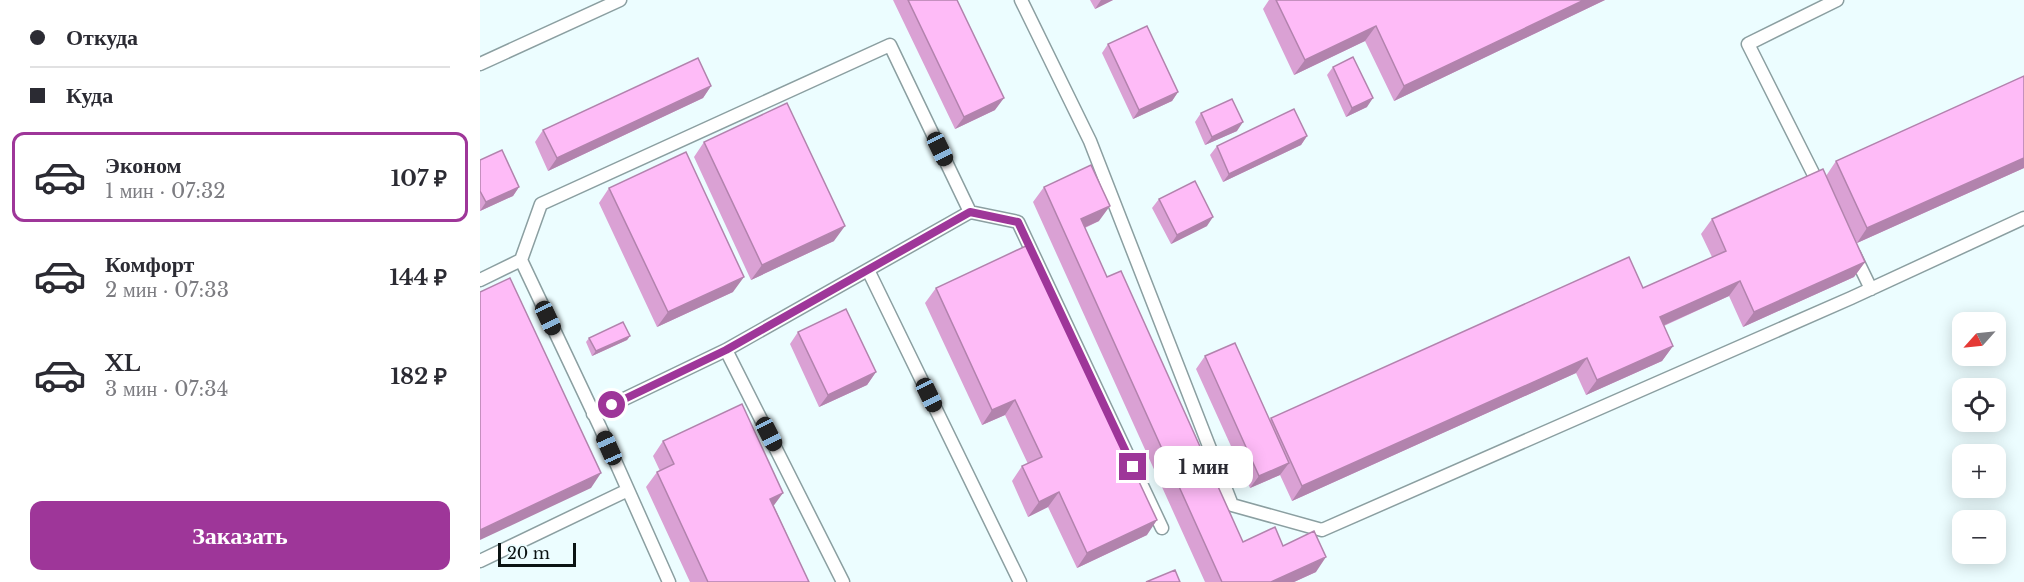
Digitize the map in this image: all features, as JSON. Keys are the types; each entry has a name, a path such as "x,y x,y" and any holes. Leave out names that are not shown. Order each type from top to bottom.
{"lane":[{"path":"480,64 620,0"},
{"path":"1021,0 1090,141 1232,505 1322,530 1871,289 2024,218"},
{"path":"1823,193 1748,44 1837,0"},
{"path":"480,280 520,260 541,204 890,45 970,212"},
{"path":"593,414 726,350 970,212 1018,222 1162,528"},
{"path":"1850,246 1871,289"},
{"path":"520,260 669,582"},
{"path":"868,270 1020,582"},
{"path":"726,350 843,582"},
{"path":"480,561 628,490"}],"building":[{"path":"908,0 957,0 1004,98 964,117"},
{"path":"1276,0 1584,0 1404,86 1376,26 1305,60"},
{"path":"1147,26 1178,92 1139,110 1108,44"},
{"path":"1353,57 1373,98 1352,108 1333,67"},
{"path":"698,58 711,86 557,158 543,130"},
{"path":"2024,76 2024,158 1867,228 1836,161"},
{"path":"1232,99 1243,122 1212,137 1201,113"},
{"path":"787,103 845,226 762,265 704,142"},
{"path":"1294,109 1307,136 1229,174 1217,146"},
{"path":"502,150 519,187 486,202 480,191 480,160"},
{"path":"686,152 744,277 668,312 609,188"},
{"path":"1091,165 1110,206 1081,219 1107,277 1121,271 1243,542 1275,527 1283,546 1314,531 1326,557 1271,582 1222,582 1044,187"},
{"path":"1823,169 1865,262 1754,312 1740,281 1660,317 1673,346 1597,380 1587,358 1302,486 1271,418 1629,257 1643,288 1726,251 1712,219"},
{"path":"1195,181 1213,217 1177,235 1159,199"},
{"path":"1028,245 1157,520 1087,553 1059,492 1039,502 1022,466 1042,457 1015,400 992,410 936,288"},
{"path":"510,278 601,473 480,530 480,292"},
{"path":"846,309 876,372 828,395 798,332"},
{"path":"623,322 630,336 596,351 589,338"},
{"path":"1235,343 1289,463 1259,476 1205,356"},
{"path":"742,404 783,493 770,499 809,582 708,582 657,472 674,464 663,441"},
{"path":"1175,570 1180,582 1146,582"}],"route":[{"path":"612,405 726,350 970,212 1018,222 1133,467"}]}
